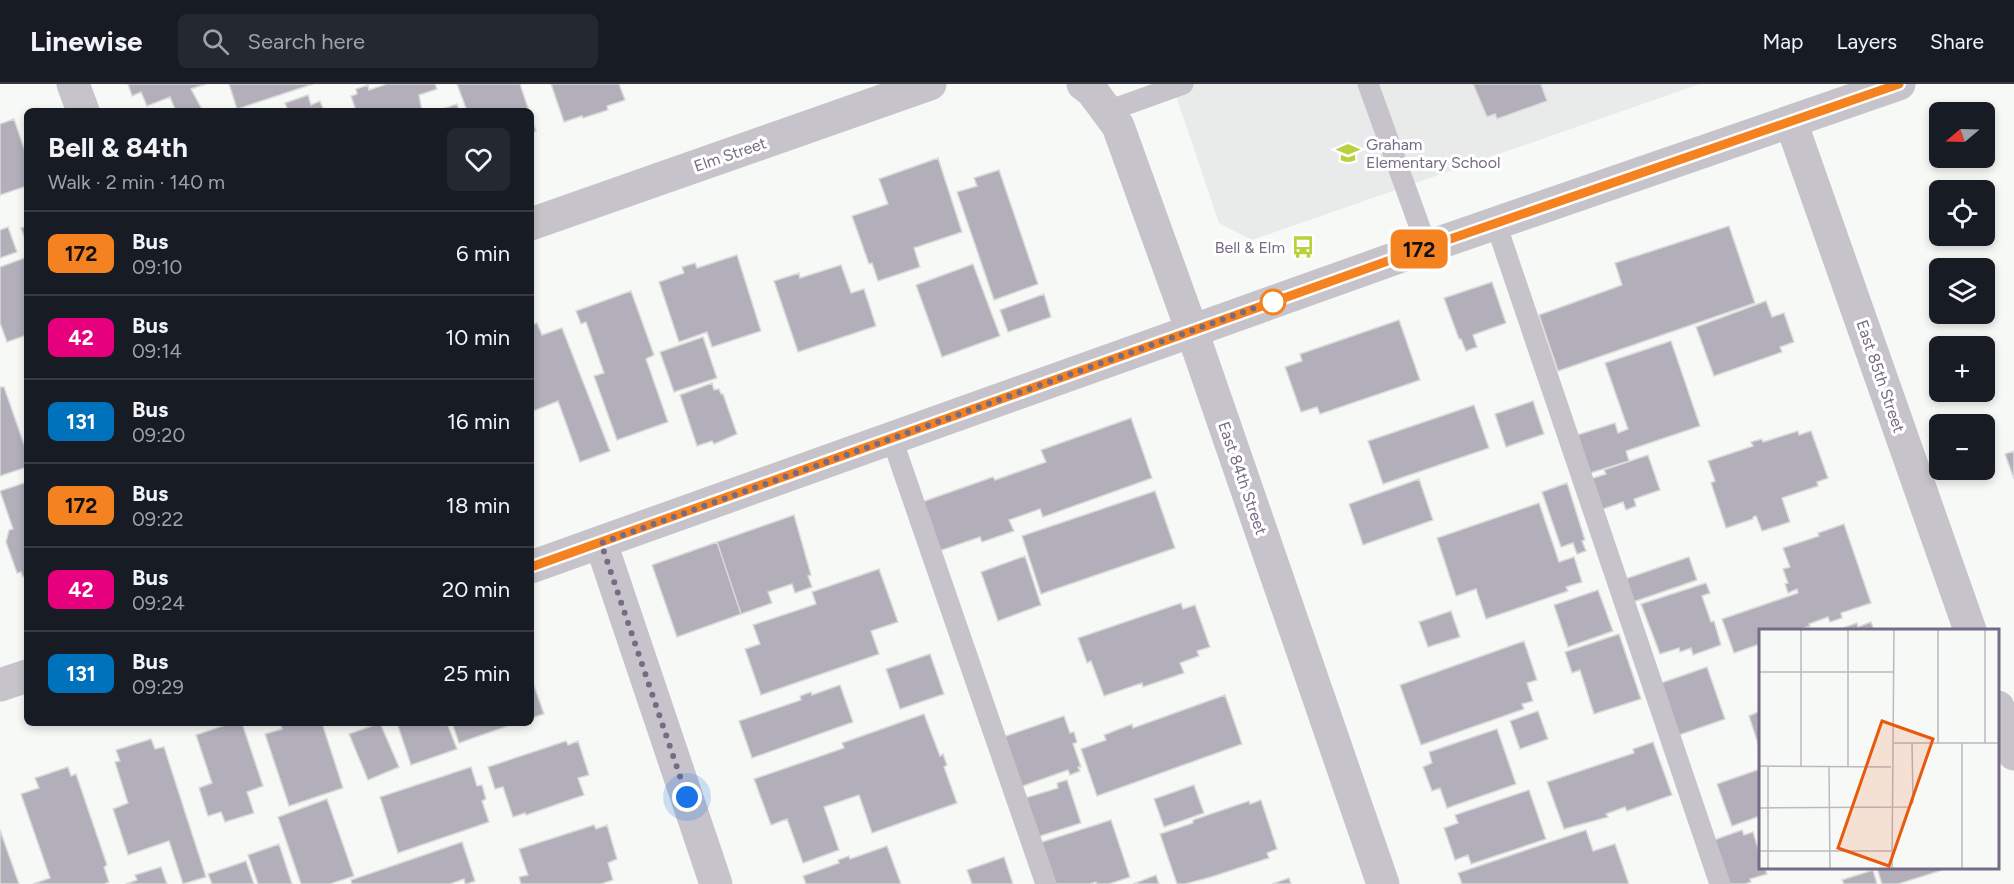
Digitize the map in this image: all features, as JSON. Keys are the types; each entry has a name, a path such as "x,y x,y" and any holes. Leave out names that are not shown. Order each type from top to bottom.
{"street":[{"path":"73,84 81,108"},
{"name":"Elm Street","path":"534,223 930,84"},
{"name":"East 84th Street","path":"1083,84 1092,91 1118,126 1192,331 1383,884"},
{"path":"534,566 1427,247 1899,84"},
{"name":"East 85th Street","path":"1791,122 1970,629"},
{"path":"601,543 716,884"},
{"path":"0,685 24,677"},
{"path":"1999,710 2014,754"}],"lane":[{"path":"1108,111 1183,84"},
{"path":"1368,84 1427,247"},
{"path":"1496,224 1720,884"},
{"path":"892,439 1046,884"}],"shaded area":[{"name":"Graham Elementary School","path":"1172,84 1700,84 1252,240 1219,223"}],"building":[{"path":"128,84 206,84 191,89 201,108 175,108 170,97 147,106 141,92 132,96"},
{"path":"229,84 313,84 240,108 237,108"},
{"path":"387,84 435,84 437,89 419,95 421,108 355,108 351,96 357,94 356,89 368,85 369,90"},
{"path":"457,84 520,84 528,108 466,108"},
{"path":"551,84 619,84 625,100 607,106 608,110 564,122"},
{"path":"1473,84 1541,84 1547,101 1497,119 1495,114 1487,117"},
{"path":"308,95 311,105 320,101 323,108 287,108 285,103"},
{"path":"457,104 458,108 446,108"},
{"path":"14,119 24,148 24,187 0,195 0,124"},
{"path":"938,158 962,232 914,248 920,267 878,281 872,263 869,264 852,216 888,204 879,179"},
{"path":"999,170 1038,284 994,300 957,192 977,186 974,178"},
{"path":"1729,226 1755,303 1558,371 1539,315 1622,285 1615,263"},
{"path":"8,227 17,252 0,258 0,230"},
{"path":"737,255 761,331 712,347 707,332 679,342 659,282 684,273 682,267 695,263 697,268"},
{"path":"24,258 24,336 7,342 0,323 0,267"},
{"path":"973,264 1000,336 942,357 916,285"},
{"path":"841,265 851,293 864,289 876,326 798,352 774,281 799,273 800,278"},
{"path":"1492,282 1506,323 1473,335 1477,347 1466,351 1459,339 1444,298"},
{"path":"631,291 654,355 646,359 668,422 617,440 594,376 604,373 586,322 581,324 576,311"},
{"path":"1044,294 1051,317 1008,332 1000,310"},
{"path":"1766,301 1772,317 1784,313 1794,342 1780,347 1782,352 1714,376 1696,327"},
{"path":"1399,320 1420,380 1320,414 1317,407 1301,412 1285,367 1302,361 1300,354"},
{"path":"537,323 542,335 562,328 610,451 580,462 558,401 534,411 534,324"},
{"path":"703,337 717,378 674,392 660,352"},
{"path":"1671,341 1700,426 1626,451 1629,461 1590,473 1577,435 1615,423 1618,433 1628,429 1605,363"},
{"path":"712,383 714,390 719,389 723,394 737,434 714,444 712,441 697,446 680,395"},
{"path":"0,387 4,387 24,444 24,468 0,476"},
{"path":"1533,401 1544,434 1506,447 1495,414"},
{"path":"1474,405 1489,448 1383,484 1368,441"},
{"path":"1131,418 1152,478 1043,517 1040,509 1009,520 1014,531 982,542 980,537 939,551 922,502 993,477 995,480 1046,462 1041,450"},
{"path":"1798,431 1799,435 1811,431 1828,478 1817,482 1818,486 1782,498 1790,522 1762,531 1756,516 1726,528 1711,483 1715,481 1708,461 1753,446 1751,442 1762,439 1763,442"},
{"path":"2014,451 2014,479 2005,454"},
{"path":"1648,455 1660,490 1634,499 1636,506 1626,510 1623,502 1600,510 1590,479 1606,474 1604,470"},
{"path":"1419,479 1433,520 1363,545 1349,504"},
{"path":"24,483 24,577 21,572 17,573 6,542 9,530 13,529 0,491"},
{"path":"1567,483 1585,540 1582,541 1586,551 1577,554 1573,543 1561,547 1542,492"},
{"path":"1155,491 1175,548 1041,594 1022,536"},
{"path":"1539,503 1559,562 1574,557 1582,582 1566,587 1568,591 1486,619 1476,589 1456,596 1437,538"},
{"path":"794,515 811,575 808,576 812,587 795,593 792,584 768,592 772,603 741,614 717,542"},
{"path":"1844,524 1871,603 1841,613 1842,618 1830,622 1828,617 1801,629 1759,629 1759,644 1734,653 1722,619 1798,593 1797,589 1788,593 1785,584 1788,583 1783,569 1790,567 1783,548 1819,536 1818,533"},
{"path":"717,542 741,614 677,637 652,565"},
{"path":"1025,556 1041,605 998,621 981,572"},
{"path":"1689,557 1697,580 1633,602 1625,579"},
{"path":"879,569 898,622 871,631 879,654 761,695 745,649 760,644 753,625 816,604 812,592"},
{"path":"1706,583 1710,593 1702,596 1711,622 1714,621 1721,645 1693,655 1691,648 1680,652 1679,648 1660,654 1641,604"},
{"path":"1598,590 1613,631 1568,647 1554,605"},
{"path":"1181,603 1183,609 1195,605 1210,647 1197,651 1199,656 1180,663 1184,673 1143,687 1142,683 1104,696 1091,661 1087,663 1078,638"},
{"path":"1451,611 1460,637 1428,647 1419,622"},
{"path":"1871,622 1874,629 1840,629 1857,623 1858,627"},
{"path":"1619,634 1641,699 1594,714 1580,670 1572,673 1565,652"},
{"path":"1524,641 1537,680 1527,683 1533,701 1522,704 1524,709 1421,745 1400,685"},
{"path":"930,654 944,694 900,709 886,669"},
{"path":"1707,667 1725,719 1679,735 1661,683"},
{"path":"840,685 853,722 752,758 739,721 801,700 800,696 811,692 812,695"},
{"path":"534,686 544,714 534,717"},
{"path":"1225,695 1242,744 1097,796 1081,749 1106,740 1104,735 1132,724 1133,728"},
{"path":"1538,711 1548,739 1520,749 1510,721"},
{"path":"1759,711 1759,747 1749,716"},
{"path":"924,714 940,756 943,754 947,765 944,767 957,803 872,833 859,795 824,807 839,850 803,863 787,819 771,825 754,779 844,748 842,743"},
{"path":"1064,716 1070,733 1074,732 1077,742 1073,744 1081,767 1078,767 1080,771 1070,775 1068,770 1020,787 1003,737"},
{"path":"222,726 243,726 263,786 247,792 254,813 225,822 221,812 208,816 199,788 212,783 196,735"},
{"path":"281,726 323,726 343,788 289,806 265,734 282,729"},
{"path":"372,726 381,726 399,767 368,780 349,734"},
{"path":"398,726 448,726 457,749 411,765"},
{"path":"453,726 507,726 459,743"},
{"path":"1497,729 1516,784 1447,808 1440,788 1432,791 1423,767 1432,763 1429,752"},
{"path":"151,739 155,749 164,747 206,877 183,884 169,841 128,855 113,809 128,803 115,762 120,761 116,750"},
{"path":"566,741 568,745 578,741 589,775 578,778 584,795 526,815 525,813 513,817 503,787 495,789 488,767"},
{"path":"1653,742 1672,795 1627,811 1625,807 1606,814 1608,817 1564,829 1547,782 1634,753 1633,749"},
{"path":"68,767 71,776 76,774 107,865 104,867 109,882 104,884 33,884 50,878 21,794 39,788 35,778"},
{"path":"471,767 477,786 482,785 486,799 482,801 489,822 398,853 380,797"},
{"path":"1759,769 1759,816 1732,826 1717,784"},
{"path":"1067,780 1081,823 1037,837 1025,798 1058,788 1057,783"},
{"path":"1194,785 1204,813 1164,827 1154,799"},
{"path":"1529,790 1546,839 1471,864 1468,855 1455,860 1444,828 1458,823 1455,815"},
{"path":"327,799 354,876 330,884 301,884 278,817"},
{"path":"1261,800 1277,849 1267,853 1269,858 1211,877 1177,884 1160,834 1249,801 1250,804"},
{"path":"1111,820 1130,877 1109,884 1096,884 1096,882 1052,884 1039,843"},
{"path":"594,825 596,829 607,825 617,859 608,863 613,880 601,884 521,884 519,877 528,875 519,849"},
{"path":"0,830 19,884 0,884"},
{"path":"1586,830 1593,851 1615,844 1629,884 1462,884 1458,873"},
{"path":"1742,830 1744,835 1753,832 1759,852 1759,869 1765,869 1767,874 1750,879 1751,882 1745,884 1729,884 1714,840"},
{"path":"462,842 475,881 467,884 464,879 450,884 352,884 351,880"},
{"path":"279,844 292,884 258,884 248,855"},
{"path":"887,846 901,884 806,884 803,876 839,863 838,860 849,856 850,859"},
{"path":"1004,857 1013,884 972,884 967,870"},
{"path":"246,861 254,884 212,884 208,874"},
{"path":"161,867 167,884 126,884 137,880 135,875"},
{"path":"1877,869 1946,869 1898,884 1882,884"},
{"path":"1873,870 1877,884 1844,884 1842,880"},
{"path":"1156,875 1159,884 1133,884"},
{"path":"1289,878 1291,884 1272,884"}],"bus line":[{"name":"172","path":"534,566 1427,247 1899,84"}],"place":[{"name":"Graham Elementary School","path":"1348,153"},
{"name":"Bell & Elm","path":"1303,247"}],"route":[{"path":"687,797 601,543 1277,300 1273,302"}]}
